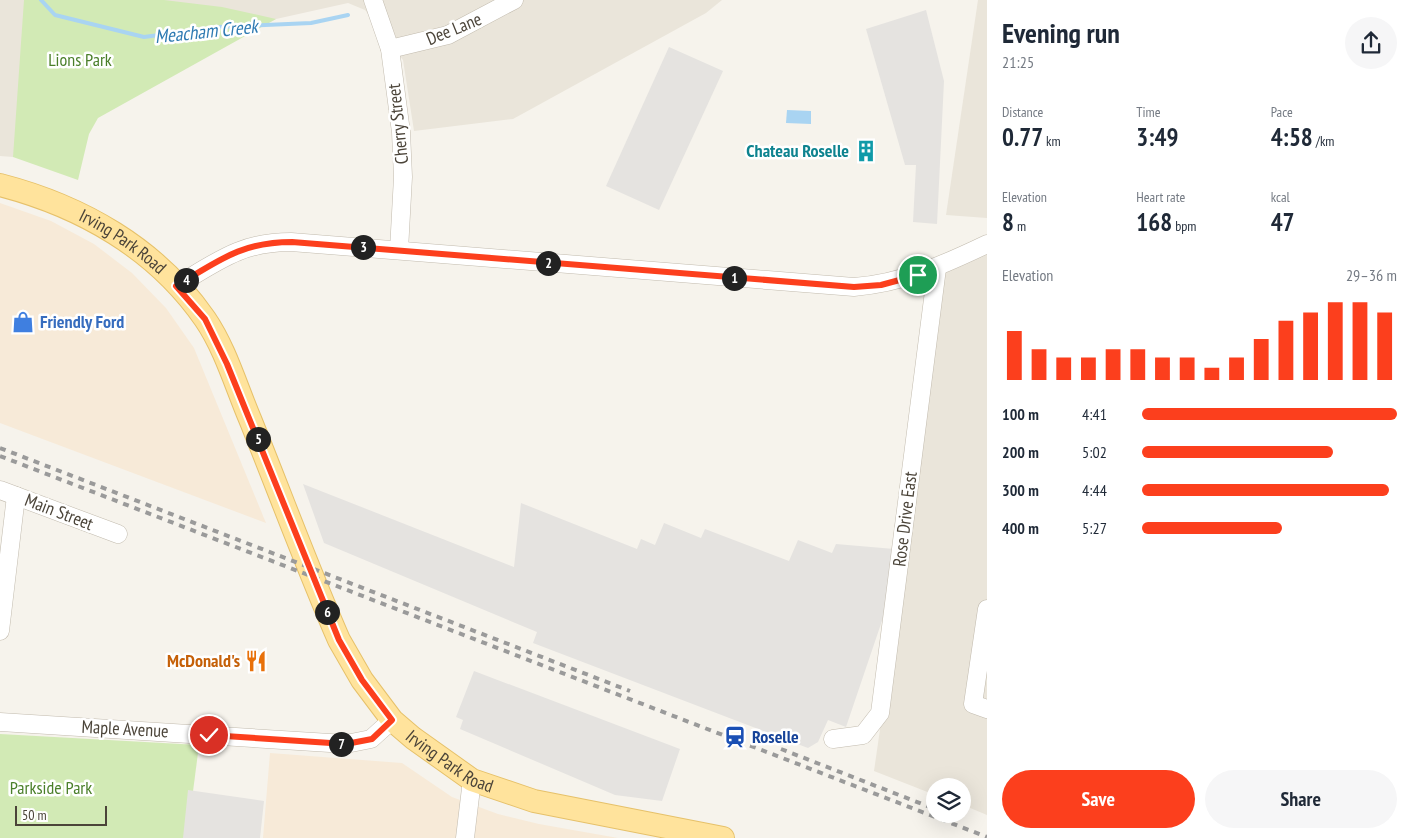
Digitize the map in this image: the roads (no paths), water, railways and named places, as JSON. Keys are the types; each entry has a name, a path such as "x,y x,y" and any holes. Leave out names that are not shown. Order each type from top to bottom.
{"main road":[{"name":"Irving Park Road","path":"0,185 49,199 100,223 142,252 205,319 227,364 339,640 362,680 392,720 412,738 472,780 534,801 723,838"}],"street":[{"name":"Cherry Street","path":"373,0 390,49 401,132 402,176 398,250"},
{"name":"Dee Lane","path":"390,49 448,35 514,0"},
{"path":"176,286 233,252 269,242 398,250 854,287 881,285 937,268 987,244"},
{"name":"Rose Drive East","path":"833,739 863,735 880,713 937,268"},
{"path":"0,631 8,493"},
{"name":"Main Street","path":"8,493 118,534"},
{"path":"980,706 987,609"},
{"name":"Maple Avenue","path":"0,722 346,744 372,739 392,720"},
{"path":"465,838 472,780"}],"water":[{"path":"787,110 811,111 811,124 786,123"}],"waterway":[{"name":"Meacham Creek","path":"41,0 55,15 144,37 220,27 311,23 348,15"}],"railway":[{"path":"0,448 630,691"},
{"path":"0,456 987,837"},
{"path":"781,749 926,805"}],"place":[{"name":"Chateau Roselle","path":"866,151"},
{"name":"Friendly Ford","path":"23,322"},
{"name":"McDonald's","path":"256,661"},
{"name":"Roselle","path":"735,737"}],"park label":[{"name":"Lions Park","path":"80,60"},
{"name":"Parkside Park","path":"51,788"}]}
